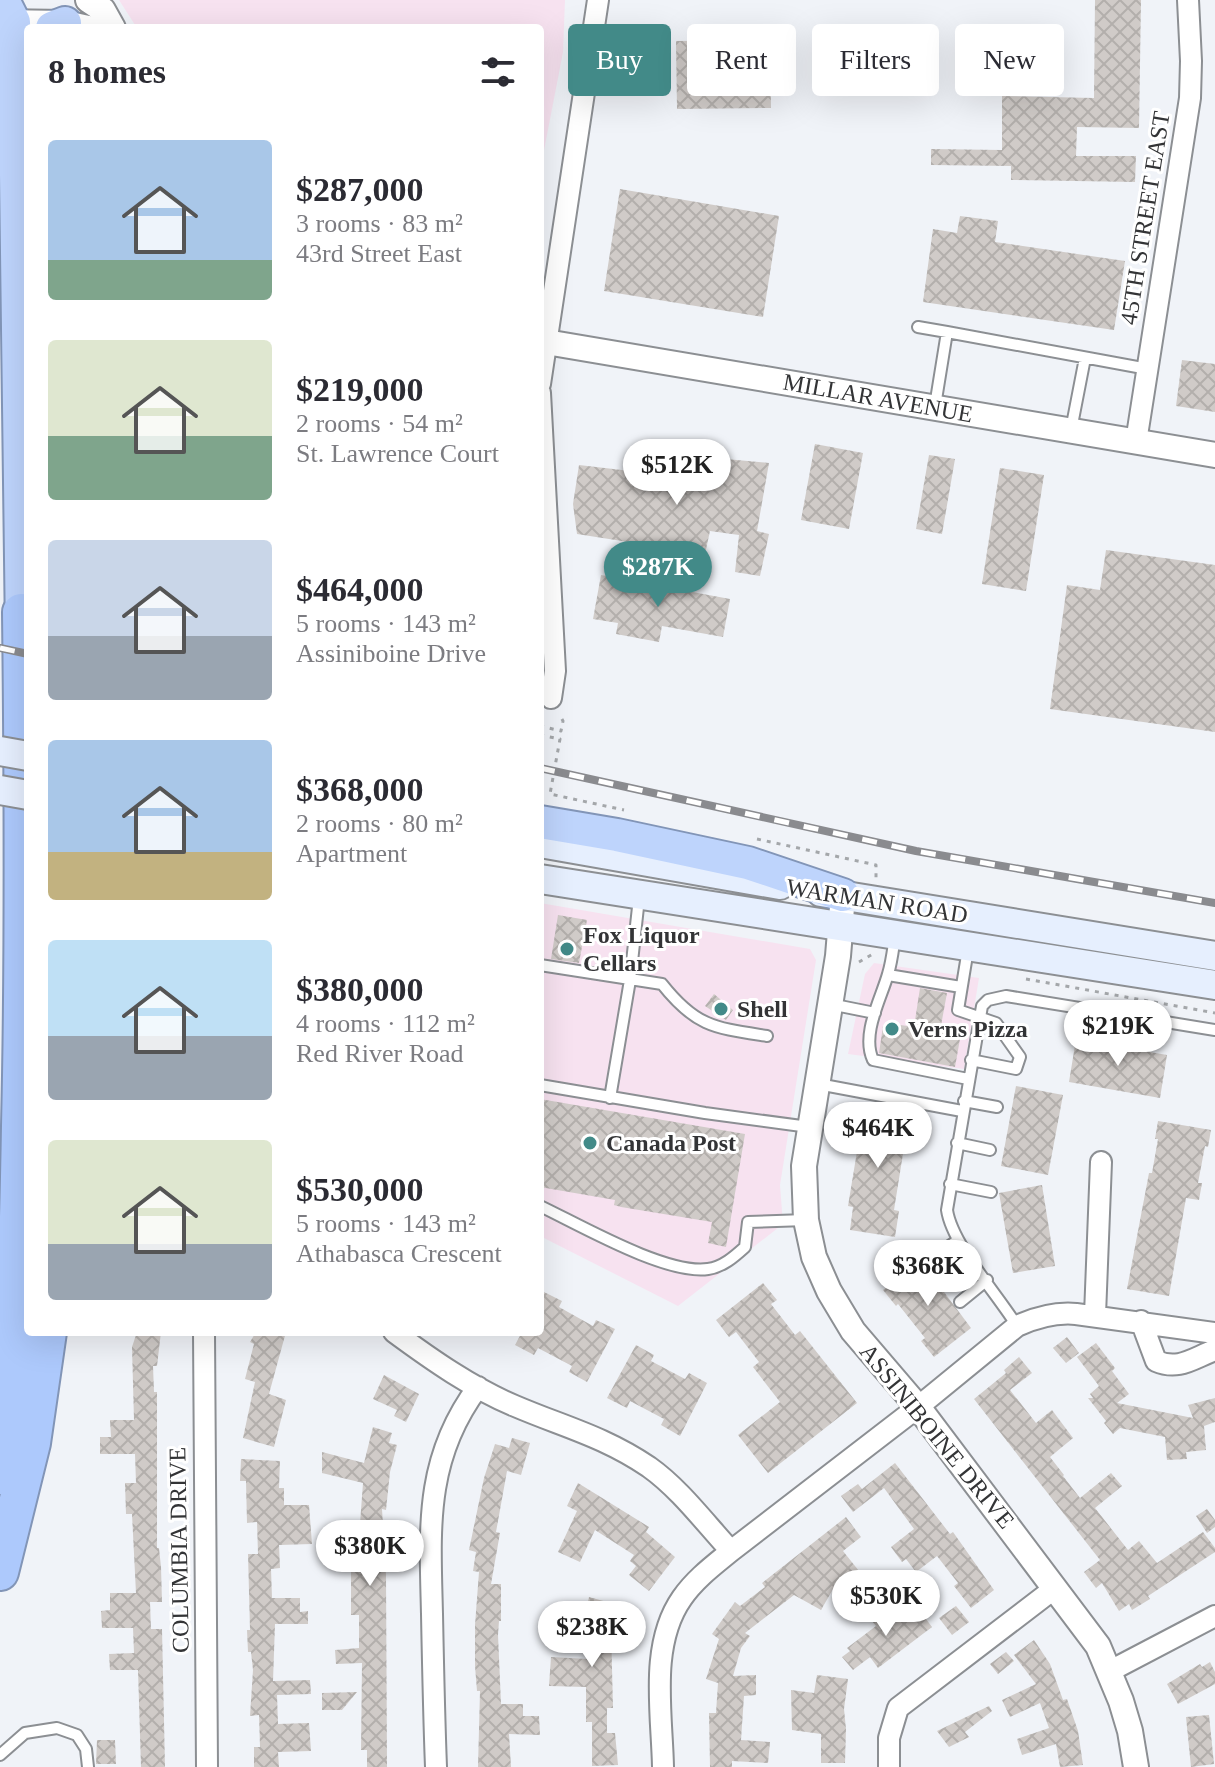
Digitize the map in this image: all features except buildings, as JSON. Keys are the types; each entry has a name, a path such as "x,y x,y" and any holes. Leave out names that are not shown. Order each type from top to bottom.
{"highway":[{"path":"0,1476 15,1297 24,855 15,80 11,24"},
{"path":"16,255 24,341"},
{"path":"21,612 24,654"},
{"path":"545,808 617,835 748,863 842,911"},
{"path":"0,1572 32,1443 47,1336"}],"main road":[{"path":"0,751 24,755"},
{"path":"0,790 24,794"},
{"name":"WARMAN ROAD","path":"544,844 842,911 894,946 968,947 1215,985"},
{"name":"WARMAN ROAD","path":"544,880 639,896 842,911 1215,956"}],"street":[{"path":"88,0 103,10 111,24"},
{"path":"544,336 598,0"},
{"name":"45TH STREET EAST","path":"1136,442 1190,98 1188,0"},
{"name":"MILLAR AVENUE","path":"544,342 1215,455"},
{"path":"544,534 546,590 555,671 546,696"},
{"name":"ASSINIBOINE DRIVE","path":"842,911 838,956 809,1127 804,1181 806,1220 814,1257 829,1291 853,1331 918,1407 1098,1646 1110,1671 1130,1731 1136,1767"},
{"path":"1095,1315 1101,1162"},
{"path":"663,1767 660,1670 669,1621 682,1597 731,1551 918,1407 1017,1326 1046,1315 1062,1313 1141,1321 1215,1334"},
{"path":"1141,1321 1156,1361 1167,1366 1180,1366 1215,1334"},
{"name":"COLUMBIA DRIVE","path":"204,1336 207,1767"},
{"path":"400,1336 447,1369 514,1406 583,1431 641,1462 679,1494 731,1551"},
{"path":"436,1767 432,1502 446,1441 458,1414 478,1387"},
{"path":"889,1767 889,1738 898,1708 1055,1588"},
{"path":"1110,1671 1215,1616"}],"lane":[{"path":"918,327 1148,369"},
{"path":"935,408 947,332"},
{"path":"1071,431 1085,358"},
{"path":"610,1098 630,980 639,896"},
{"path":"894,946 868,1045 873,1060 968,1079"},
{"path":"968,947 958,1010 996,1023 1020,1057 1018,1066 1013,1069 971,1060"},
{"path":"544,966 662,984 677,1003 709,1026 767,1036"},
{"path":"888,975 961,987"},
{"path":"1017,1326 949,1223 947,1199 978,1017 988,1000 1006,996 1215,1030"},
{"path":"830,1004 875,1013"},
{"path":"816,1084 963,1106 997,1107"},
{"path":"544,1086 809,1127"},
{"path":"957,1143 990,1150"},
{"path":"950,1184 991,1192"},
{"path":"544,1208 661,1262 709,1269 728,1261 745,1247 748,1222 806,1220"},
{"path":"906,1253 932,1258 958,1240"},
{"path":"960,1302 987,1280"},
{"path":"0,1755 25,1733 57,1728 77,1735 86,1749 88,1767"}],"path":[{"path":"544,727 561,731 563,721 546,696"},
{"path":"544,736 560,739 545,808"},
{"path":"838,956 858,962 894,946"},
{"path":"1016,978 1215,1013"}],"shaded area":[{"path":"119,0 565,0 563,52 544,150 544,24 134,24"},
{"path":"544,904 810,949 816,960 780,1185 783,1224 678,1306 544,1238"},
{"path":"874,963 979,978 964,1069 848,1054 865,974"}],"railway":[{"path":"0,648 24,653"},
{"path":"544,769 916,851 1215,903"}],"place":[{"name":"Fox Liquor Cellars","path":"567,949"},
{"name":"Shell","path":"721,1009"},
{"name":"Verns Pizza","path":"892,1029"},
{"name":"Canada Post","path":"590,1143"}]}
